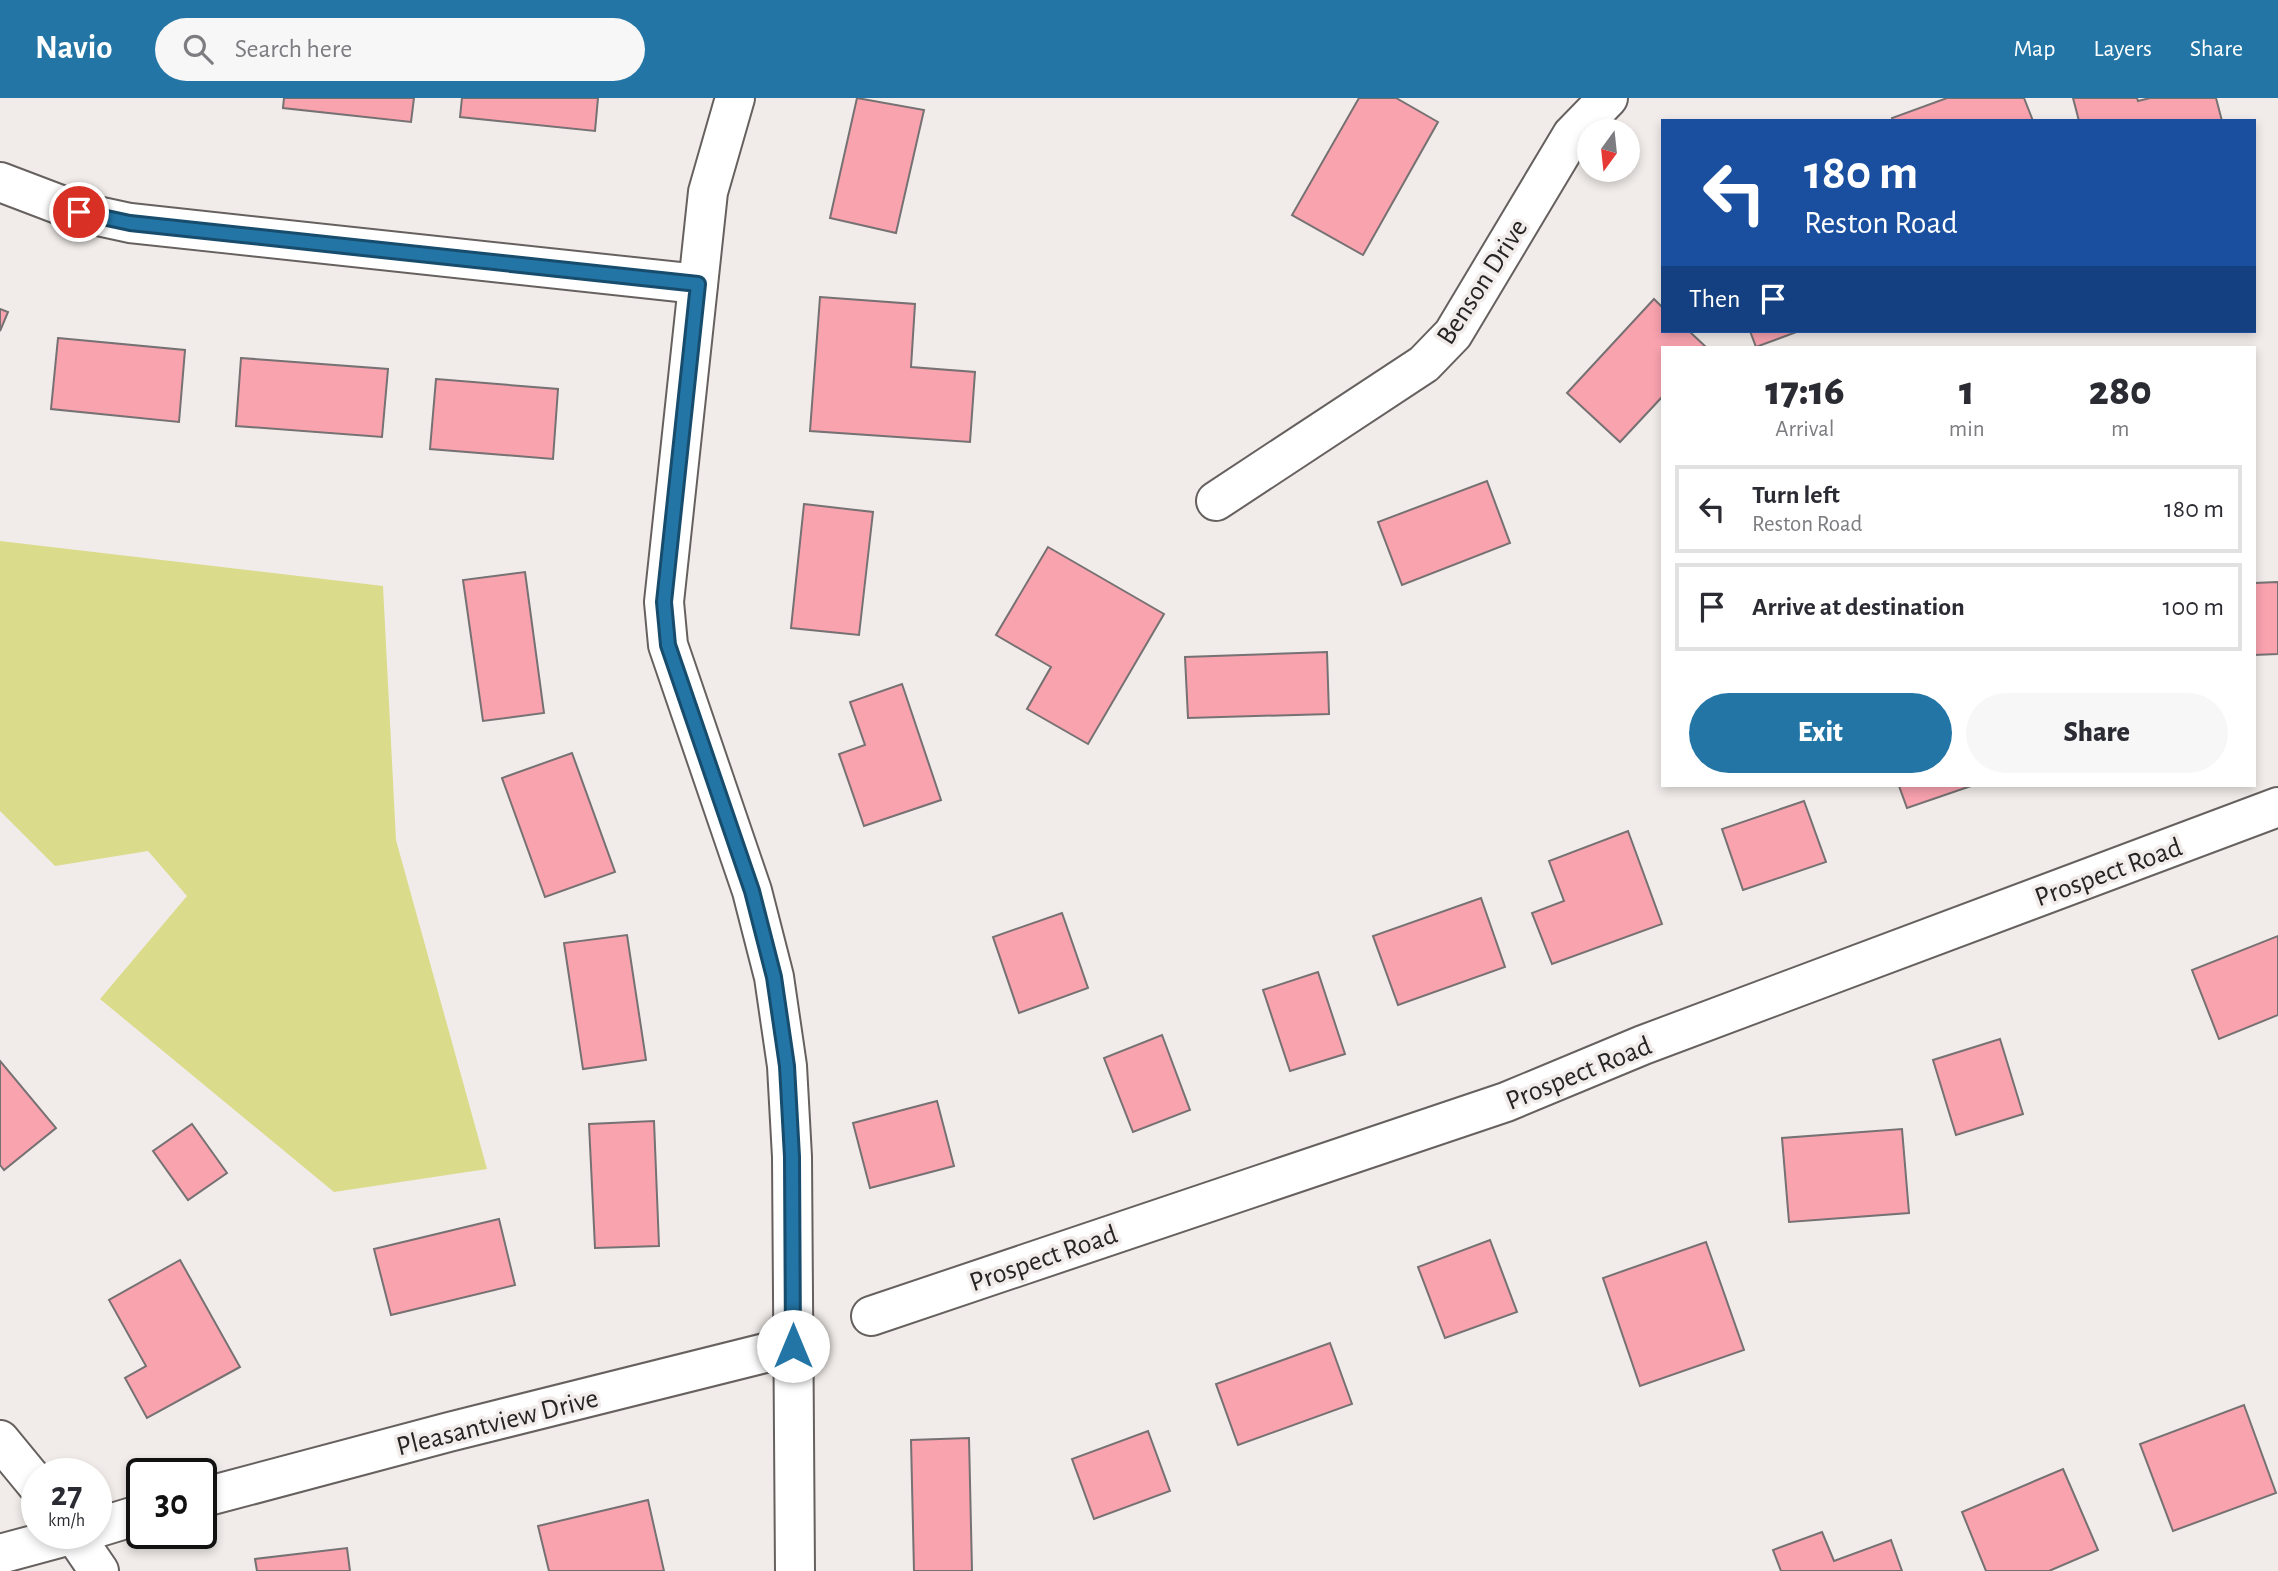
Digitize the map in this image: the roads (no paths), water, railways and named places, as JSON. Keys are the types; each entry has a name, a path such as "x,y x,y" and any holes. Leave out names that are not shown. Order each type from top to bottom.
{"street":[{"path":"735,98 708,192 664,602 668,645 752,891 774,977 787,1066 792,1157 795,1571"},
{"name":"Benson Drive","path":"1216,501 1424,364 1453,334 1572,135 1608,98"},
{"path":"0,182 79,212 130,223 698,284"},
{"name":"Prospect Road","path":"871,1316 1506,1102 1643,1045 2278,807"},
{"name":"Pleasantview Drive","path":"217,1494 449,1432 793,1346"},
{"path":"0,1440 21,1466"},
{"path":"0,1554 21,1548"},
{"path":"88,1549 99,1571"}]}
